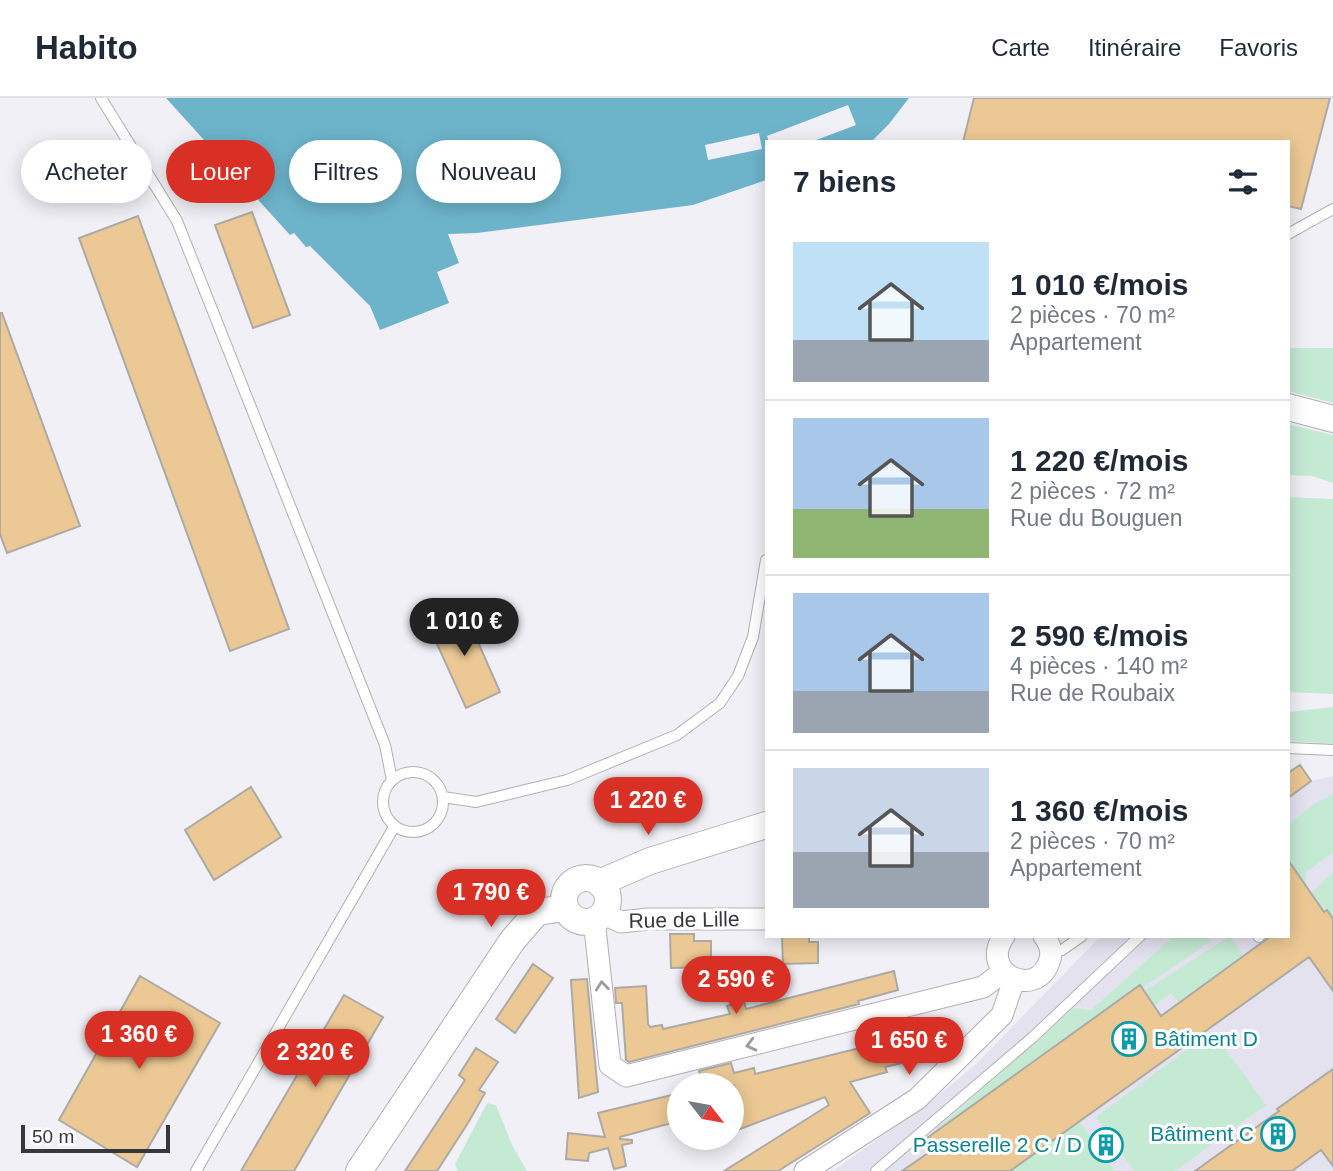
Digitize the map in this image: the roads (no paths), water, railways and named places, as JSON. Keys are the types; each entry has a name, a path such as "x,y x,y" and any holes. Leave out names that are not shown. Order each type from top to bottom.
{"street":[{"path":"1290,408 1333,419"},
{"path":"599,883 650,861 765,825"},
{"path":"598,916 581,921 569,914 565,908 566,892 572,883 586,878 599,883 606,891 607,901 598,916 610,1065 626,1076 983,987 1009,976"},
{"path":"359,1171 512,941 537,912 565,908"},
{"name":"Rue de Lille","path":"598,916 621,922 648,919 765,919"},
{"path":"1000,938 998,961 1009,976 1023,981 1037,977 1045,971 1049,963 1047,945"},
{"path":"806,1171 917,1099 1002,1015 1009,976"}],"lane":[{"path":"101,98 177,221 385,745 392,780"},
{"path":"1290,233 1333,209"},
{"path":"443,797 476,802 567,780 677,734 720,704 738,676 753,637 765,566"},
{"path":"1290,748 1333,750"},
{"path":"423,773 432,778 443,797 440,816 434,825 425,831 414,833 394,827 387,819 382,798 385,788 392,780 402,774 423,773"},
{"path":"196,1171 394,827"},
{"path":"1047,945 1062,950 1079,938"},
{"path":"876,1171 1033,1037 1138,938"}],"water":[{"path":"166,98 909,98 873,140 765,140 765,180 693,205 477,233 448,234 459,263 437,272 449,303 380,330 370,306 294,233 290,235 261,203 275,203 275,140 204,140"}],"place":[{"name":"Bâtiment D","path":"1129,1039"},
{"name":"Bâtiment C","path":"1278,1134"},
{"name":"Passerelle 2 C / D","path":"1106,1145"}]}
